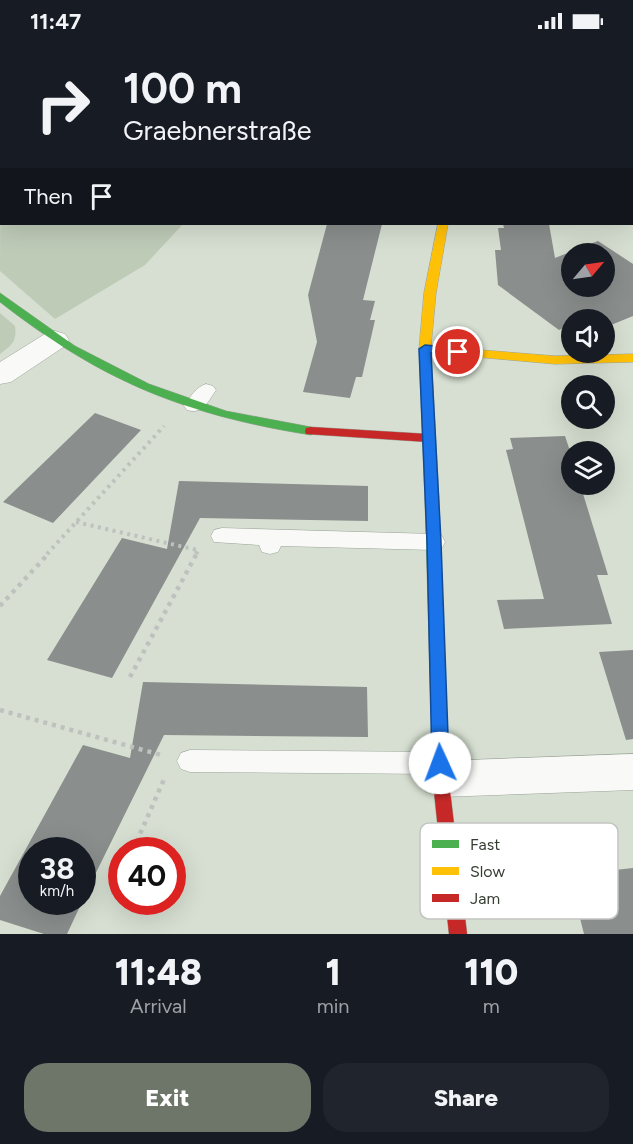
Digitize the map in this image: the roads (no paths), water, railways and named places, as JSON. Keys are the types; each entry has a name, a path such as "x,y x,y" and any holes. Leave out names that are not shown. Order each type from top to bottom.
{"street":[{"path":"443,225 430,293 425,349 441,771 446,823"},
{"path":"0,296 55,340 136,385 189,405 239,419 322,433 428,438"},
{"path":"0,375 55,340"},
{"path":"425,349 549,361 596,362 633,358"},
{"path":"441,771 633,772"},
{"path":"456,919 458,934"}],"lane":[{"path":"189,405 206,390"},
{"path":"222,536 271,542 434,542"},
{"path":"182,760 247,768 441,771"}]}
